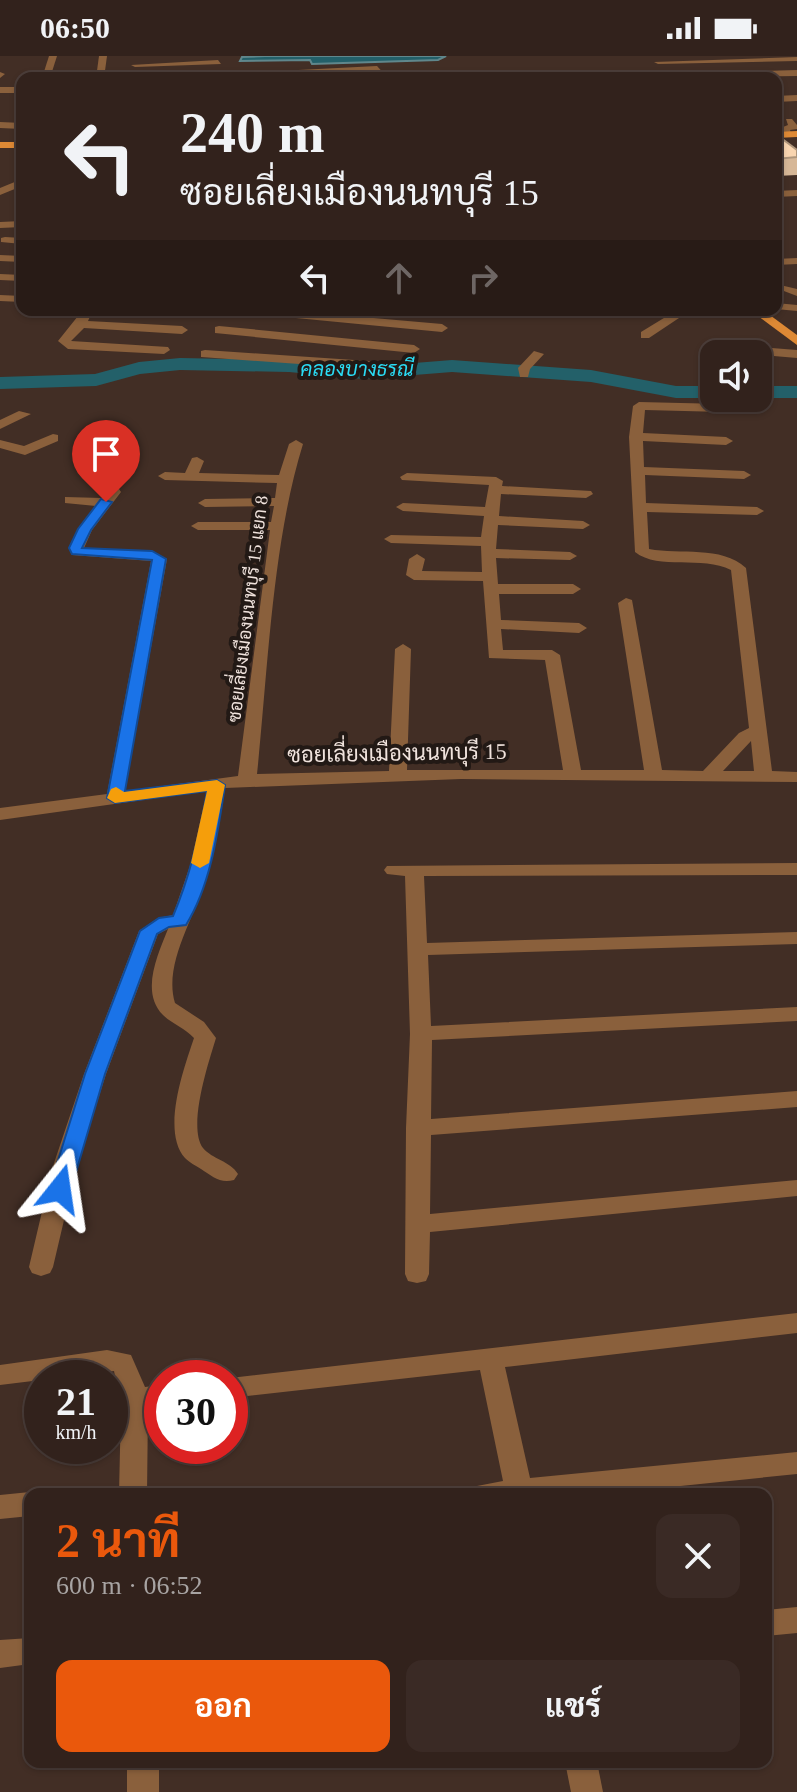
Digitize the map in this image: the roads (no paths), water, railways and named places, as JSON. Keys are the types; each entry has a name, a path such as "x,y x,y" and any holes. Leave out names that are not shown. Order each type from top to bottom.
{"main road":[{"path":"782,315 797,329"},
{"path":"764,316 797,341"}],"street":[{"path":"91,62 102,59"},
{"path":"135,65 217,59"},
{"path":"658,62 797,59"},
{"path":"715,61 725,72"},
{"path":"300,72 377,68 383,72"},
{"path":"789,121 795,126 783,129 794,135"},
{"path":"5,240 16,241"},
{"path":"164,350 68,345 64,341 84,316 182,330"},
{"path":"317,361 356,316"},
{"path":"370,316 442,328"},
{"path":"645,335 675,316"},
{"path":"219,330 414,349"},
{"path":"772,352 797,354"},
{"path":"205,354 369,365"},
{"path":"524,372 538,354"},
{"path":"700,406 634,402 642,552 720,559 738,568 764,776"},
{"path":"0,425 24,414"},
{"path":"636,437 726,441"},
{"path":"0,444 25,451 53,438"},
{"name":"ซอยเลี่ยงเมืองนนทบุรี 15 แยก 8","path":"247,780 281,502 296,444"},
{"path":"190,477 197,461"},
{"path":"637,471 744,475"},
{"path":"165,476 285,479"},
{"path":"407,477 496,481 489,548 495,655 552,655 573,775"},
{"path":"495,490 586,494"},
{"path":"70,500 110,497 85,529 77,552 152,555 159,559 115,798"},
{"path":"205,503 281,502"},
{"path":"403,507 583,525"},
{"path":"639,507 757,511"},
{"path":"198,526 278,526"},
{"path":"391,539 570,556"},
{"path":"417,559 414,575 573,589"},
{"path":"626,603 654,776"},
{"path":"493,624 579,628"},
{"path":"398,777 403,649"},
{"path":"709,775 745,737 758,731"},
{"name":"ซอยเลี่ยงเมืองนนทบุรี 15","path":"0,814 247,780 573,775 797,777"},
{"path":"217,785 209,829 192,891 180,921 162,996 169,1010 196,1026 205,1038 205,1047 188,1090 188,1139 194,1153 226,1174"},
{"path":"417,1274 417,1128 421,1034 419,949 404,870 797,869"},
{"path":"41,1267 64,1169 129,979 149,931 165,922 180,921"},
{"path":"419,949 797,938"},
{"path":"421,1034 797,1014"},
{"path":"417,1128 797,1099"},
{"path":"418,1224 797,1188"},
{"path":"248,1386 797,1323"},
{"path":"490,1357 518,1488"},
{"path":"0,1375 117,1360 127,1367 133,1399 126,1488"},
{"path":"133,1399 144,1398"},
{"path":"549,1488 797,1463"},
{"path":"0,1507 24,1505"},
{"path":"772,1622 797,1620"},
{"path":"0,1654 24,1652"},
{"path":"143,1768 143,1792"},
{"path":"582,1768 587,1792"}],"water":[{"path":"446,56 438,60 312,64 310,60 240,61 242,57"}],"waterway":[{"name":"คลองบางธรณี","path":"0,383 96,380 139,368 180,364 289,366 364,373 452,366 591,376 676,392 700,392"},
{"name":"คลองบางธรณี","path":"772,392 797,392"}]}
